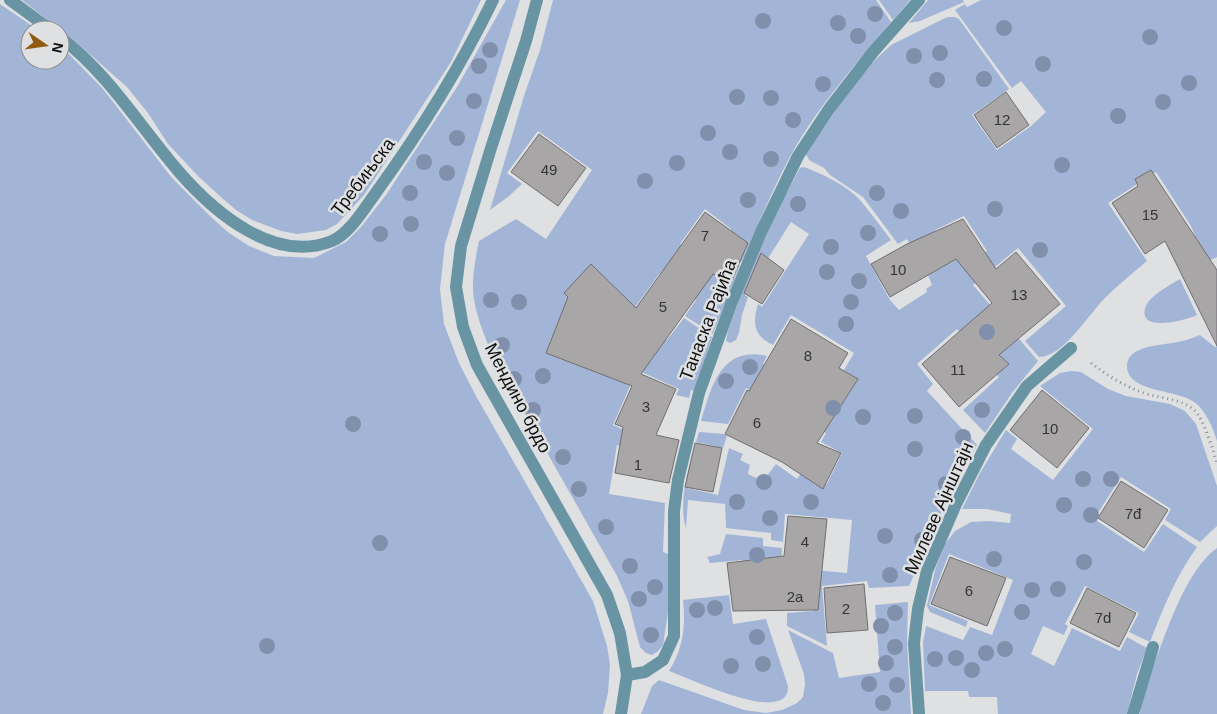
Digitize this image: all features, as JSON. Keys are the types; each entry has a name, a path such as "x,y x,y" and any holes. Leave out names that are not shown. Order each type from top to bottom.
{"street":[{"path":"10,0 37,20"},
{"name":"Требињска","path":"70,45 101,74 179,172 201,195 248,231 280,245 307,247 334,240 353,224 389,175 446,88 493,0"},
{"name":"Мендино брдо","path":"536,0 526,41 490,148 461,246 456,287 463,327 477,365 607,595 620,633 627,675 621,714"},
{"name":"Танаска Рајића","path":"627,675 645,672 663,660 674,636 674,511 678,480 699,393 731,304 761,232 798,156 829,109 873,52 919,0"},
{"name":"Милеве Ајнштајн","path":"919,714 914,643 918,610 927,571 956,504 986,445 1027,386 1071,348"},
{"path":"1133,714 1153,647"}],"path":[{"path":"1071,348 1110,378 1146,394 1185,404 1196,412 1217,464"}],"shaded area":[{"path":"22,0 481,0 451,62 364,195 337,224 326,230 297,234 281,231 252,220 222,198 168,144 148,113 127,87 70,37 70,20 48,20"},
{"path":"506,0 520,0 445,244 440,289 444,324 459,363 476,396 593,601 607,646 610,665 608,693 603,714 0,714 0,4 23,20 20,20 20,70 70,70 70,55 103,89 172,178 212,218 229,233 249,246 274,256 314,258 346,242 361,227 386,195 457,87"},
{"path":"553,0 876,0 891,22 833,92 802,136 777,182 741,263 718,247 731,229 705,209 680,244 706,264 717,249 740,265 713,334 685,316 696,300 660,273 630,314 666,341 684,318 712,337 695,391 691,390 689,398 676,395 679,389 637,370 613,425 636,435 633,448 617,445 609,494 665,503 663,552 668,554 668,613 663,645 652,655 646,653 640,647 628,601 617,576 494,359 485,338 474,300 473,278 479,241 516,219 546,239 592,170 538,131 507,173 522,184 490,210 524,96 540,50"},
{"path":"879,0 910,0 893,20"},
{"path":"928,0 963,0 964,2 920,21 909,23"},
{"path":"981,0 1217,0 1217,257 1206,262 1191,226 1156,172 1108,203 1147,261 1099,304 1076,333 1058,350 1039,357 1025,341 1066,306 1018,248 973,285 1038,361 1012,393 985,433 963,410 999,377 957,329 917,364 933,384 927,391 977,445 946,502 909,586 869,588 867,581 822,586 827,646 787,626 787,613 814,611 814,583 745,573 743,560 710,563 707,557 720,554 726,534 763,538 763,546 782,548 781,567 847,573 852,520 785,514 783,542 771,540 771,533 726,528 725,504 688,500 686,528 683,505 686,480 696,444 687,488 718,495 729,448 743,454 740,460 750,465 748,474 763,481 776,464 797,479 802,472 827,484 842,453 821,442 826,433 793,412 793,410 746,388 728,424 701,421 709,395 720,372 739,357 751,354 767,356 763,364 793,383 820,411 854,353 791,315 773,345 762,338 756,329 755,318 758,304 762,307 809,234 791,222 745,295 748,297 736,340 730,343 726,341 728,330 743,289 773,218 800,168 804,167 819,173 848,189 860,200 891,240 866,256 890,300 899,310 927,292 926,289 932,285 928,275 958,251 967,264 987,251 964,216 935,230 938,235 923,266 907,239 898,244 863,197 830,175 824,168 809,160 806,154 848,92 874,61 891,45 947,17 959,19 1009,89 972,115 997,150 1031,126 1046,112 1021,81 1012,88 955,10 965,4 967,7"},
{"path":"1180,279 1197,315 1175,322 1156,323 1149,321 1145,316 1145,309 1150,300"},
{"path":"1200,335 1215,347 1217,346 1217,441 1208,420 1198,405 1186,398 1144,386 1129,375 1127,366 1131,355 1142,349 1184,341"},
{"path":"1081,372 1108,389 1126,396 1170,404 1185,411 1196,424 1217,486 1217,526 1200,542 1165,520 1171,509 1121,477 1094,519 1144,552 1163,524 1197,547 1176,581 1150,642 1129,632 1139,613 1085,586 1065,624 1068,626 1064,635 1043,626 1031,654 1054,666 1072,628 1120,651 1127,637 1147,648 1137,674 1127,714 998,714 997,697 969,697 968,691 925,691 923,642 926,626 963,640 970,627 992,635 1013,580 949,554 929,605 968,621 966,627 930,612 927,606 935,570 945,544 955,531 971,522 1010,523 1011,514 987,509 962,509 980,473 1006,430 1017,439 1011,449 1053,480 1093,429 1040,386 1060,373"},
{"path":"699,432 724,434 727,436 723,448 696,442"},
{"path":"1217,548 1217,714 1140,714 1147,682 1182,595 1198,568"},
{"path":"729,595 733,624 766,619 788,686 788,691 783,699 767,702 754,701 708,687 669,671 678,654 684,628 683,600"},
{"path":"908,602 907,642 911,714 641,714 652,686 659,680 744,710 766,713 782,710 797,703 803,697 804,674 788,630 833,653 839,678 880,672 875,605"}],"building":[{"path":"1006,92 1029,125 997,148 974,115"},
{"path":"539,134 586,168 558,206 511,172"},
{"path":"1151,170 1217,270 1217,346 1165,241 1145,254 1112,203 1138,186 1135,179"},
{"path":"705,212 748,243 730,284 713,274 641,374 676,389 656,435 679,440 669,483 615,473 623,427 615,424 632,386 546,353 568,297 564,293 591,264 636,308"},
{"path":"963,219 996,269 1016,252 1060,304 999,355 1009,364 959,407 922,364 992,303 956,259 890,297 871,264 907,244"},
{"path":"761,253 784,270 762,304 744,293"},
{"path":"791,319 848,353 839,368 858,379 817,443 841,453 823,489 782,462 725,434 747,390 749,391"},
{"path":"1042,390 1089,428 1057,468 1010,430"},
{"path":"695,443 722,448 713,492 685,487"},
{"path":"1121,481 1168,510 1144,548 1098,518"},
{"path":"788,516 827,519 818,610 733,611 727,563 784,556"},
{"path":"950,557 1006,578 987,626 931,604"},
{"path":"864,584 868,630 827,633 824,588"},
{"path":"1087,588 1136,613 1119,647 1070,623"}]}
